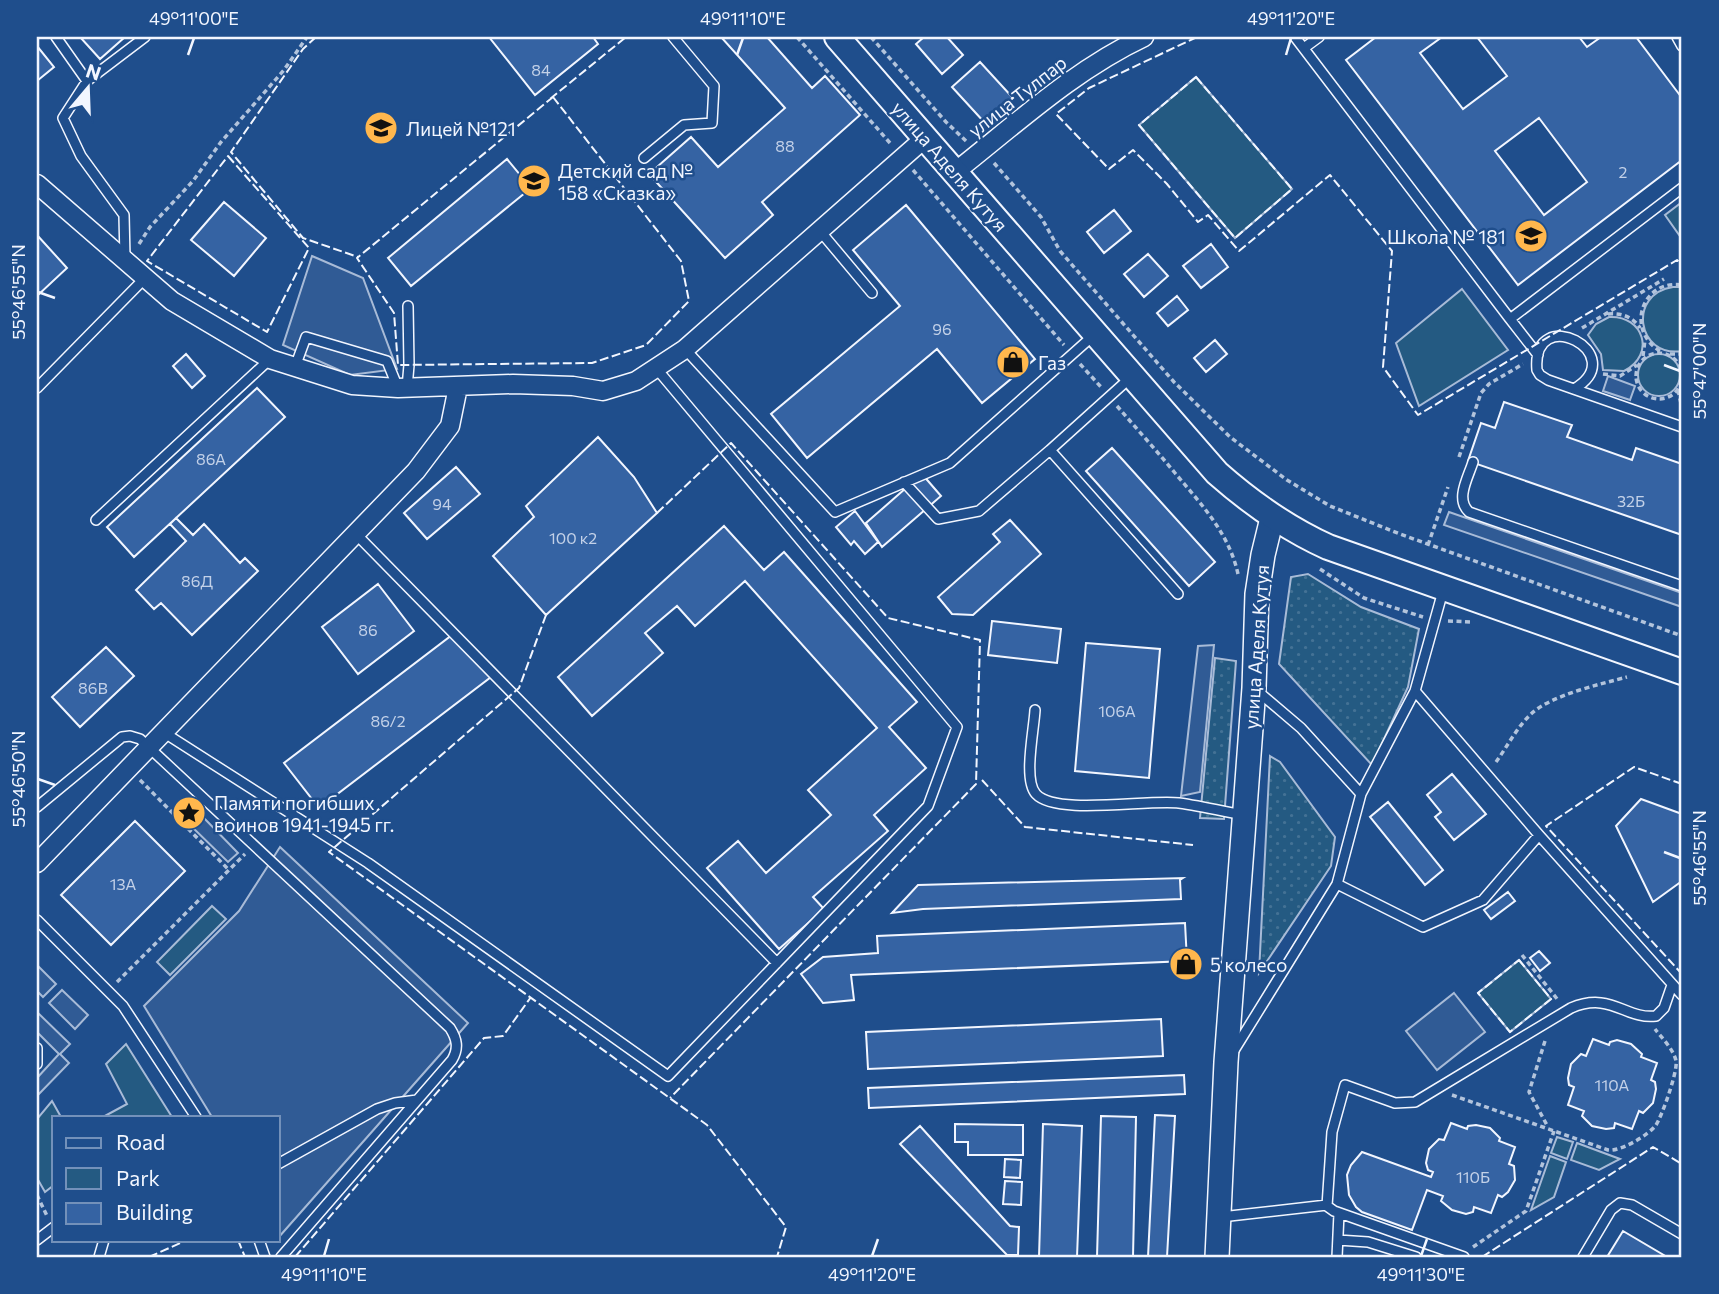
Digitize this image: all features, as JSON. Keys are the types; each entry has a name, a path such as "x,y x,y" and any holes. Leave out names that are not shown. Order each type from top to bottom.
{"main road":[{"name":"улица Аделя Кутуя","path":"837,37 1134,374 1217,473 1272,518"},
{"path":"1272,518 1328,547 1682,673"}],"street":[{"name":"улица Тулпар","path":"955,172 1089,67 1144,37"},
{"path":"37,184 172,301 270,359 352,385 403,388 513,384 573,386 603,391 636,381 685,349 925,138"},
{"path":"37,863 416,471 450,426 458,387"},
{"name":"улица Аделя Кутуя","path":"1217,1257 1226,1062 1254,688 1257,594 1272,518"}],"lane":[{"path":"56,37 87,81"},
{"path":"125,263 124,215 81,156 63,118 87,81 145,37"},
{"path":"644,158 684,125 712,123 714,86 673,37"},
{"path":"1295,37 1538,355"},
{"path":"1304,48 1319,37"},
{"path":"1677,37 1682,46"},
{"path":"1510,319 1682,188"},
{"path":"820,231 872,293"},
{"path":"37,388 145,278"},
{"path":"403,388 410,365 408,306"},
{"path":"685,349 835,512 950,463 1096,333"},
{"path":"1574,389 1586,380 1591,365 1587,350 1583,344 1568,336 1553,338 1538,355 1537,370 1540,375 1574,389 1682,427"},
{"path":"295,367 306,337 387,361 403,388"},
{"path":"96,520 270,359"},
{"path":"163,732 368,863 668,1076 928,806 957,727 656,368"},
{"path":"904,482 938,519 979,511 1134,374"},
{"path":"1050,450 1178,594"},
{"path":"1473,462 1462,499 1469,512 1682,586"},
{"path":"355,533 777,962"},
{"path":"1226,1062 1337,884 1361,794 1415,691 1444,589"},
{"path":"1254,688 1301,728 1361,794"},
{"path":"1415,691 1682,995"},
{"path":"1035,710 1029,780 1036,794 1046,801 1066,805 1177,803 1244,815"},
{"path":"37,807 122,737 135,736 150,746 450,1028 455,1036 457,1045 452,1059 281,1257"},
{"path":"1337,884 1423,927 1483,900 1539,835"},
{"path":"37,920 128,1012 195,1116"},
{"path":"1326,1205 1332,1132 1345,1085 1403,1104 1415,1102 1580,1004 1601,1002 1651,1017 1660,1013 1672,985"},
{"path":"37,1048 37,1064"},
{"path":"280,1163 377,1109 417,1100"},
{"path":"1583,1257 1611,1210 1620,1203 1632,1205 1682,1234"},
{"path":"1220,1217 1326,1205 1339,1213 1462,1256"},
{"path":"1338,1257 1339,1213"},
{"path":"37,1240 52,1229"},
{"path":"1338,1240 1368,1242 1416,1257"}],"path":[{"path":"125,263 150,227 193,181 221,142 284,70 307,37"},
{"path":"797,37 1210,514 1224,534 1235,559 1241,586"},
{"path":"871,37 946,122 971,146 981,151 1041,217 1060,251 1174,382 1230,437 1287,480 1330,506 1428,545 1682,636"},
{"path":"1645,337 1644,354 1637,367 1636,379 1645,394 1663,398 1678,388 1682,379 1680,365 1671,355 1657,349 1645,337 1641,310 1664,279"},
{"path":"1568,336 1658,285 1682,285"},
{"path":"1605,314 1622,314 1642,330"},
{"path":"1591,365 1603,374 1620,376 1635,368 1651,354 1682,354"},
{"path":"1456,464 1485,388 1538,355"},
{"path":"1678,388 1682,408"},
{"path":"1428,545 1451,477"},
{"path":"1318,568 1364,598 1434,621 1481,623"},
{"path":"1488,775 1529,715 1542,705 1589,687 1632,675 1620,671"},
{"path":"128,768 229,870"},
{"path":"108,990 254,845"},
{"path":"1522,955 1567,1011"},
{"path":"1437,1089 1617,1151 1654,1127 1660,1118 1677,1064 1673,1054 1645,1016"},
{"path":"1552,1130 1532,1098 1530,1087 1553,1019"},
{"path":"1462,1256 1525,1212 1552,1130"},
{"path":"37,1195 52,1224"}],"green space":[{"path":"1196,77 1292,189 1235,238 1139,125"},
{"path":"1682,202 1682,239 1665,215"},
{"path":"1682,287 1682,351 1667,351 1655,345 1647,336 1643,324 1649,301 1658,292"},
{"path":"1462,289 1508,350 1419,406 1396,343"},
{"path":"1609,317 1631,322 1642,337 1640,356 1624,371 1603,370 1601,354 1588,335 1596,324"},
{"path":"1659,354 1674,360 1680,375 1674,390 1659,396 1644,390 1638,375 1644,360"},
{"path":"1308,574 1361,607 1419,629 1408,687 1372,765 1279,664 1291,577"},
{"path":"1215,658 1236,661 1224,819 1200,818"},
{"path":"1270,756 1280,762 1335,837 1331,866 1259,973"},
{"path":"212,906 226,919 170,975 157,962"},
{"path":"1519,960 1551,999 1510,1032 1478,993"},
{"path":"126,1044 171,1116 105,1116 127,1104 106,1064"},
{"path":"52,1101 60,1116 52,1116 52,1187 45,1192 37,1178 37,1119"},
{"path":"1557,1137 1573,1142 1567,1159 1551,1153"},
{"path":"1577,1143 1620,1159 1599,1170 1571,1160"},
{"path":"1550,1156 1566,1162 1554,1197 1531,1210"}],"shaded area":[{"path":"312,256 363,278 397,369 350,375 283,345"},
{"path":"1608,376 1635,386 1630,400 1603,391"},
{"path":"1449,512 1682,593 1682,607 1444,525"},
{"path":"1214,645 1200,792 1181,796 1198,646"},
{"path":"201,815 238,853 228,862 190,825"},
{"path":"280,847 468,1023 280,1236 280,1116 211,1116 144,1006 239,911"},
{"path":"37,965 56,984 43,997 37,991"},
{"path":"62,990 88,1015 75,1029 49,1003"},
{"path":"1454,993 1485,1032 1437,1070 1406,1031"},
{"path":"37,1012 70,1044 60,1054 69,1063 37,1096 37,1078 59,1054 37,1032"}],"building":[{"path":"80,37 125,37 100,59"},
{"path":"489,37 593,37 598,44 535,95"},
{"path":"721,37 767,37 812,88 825,76 860,115 762,202 773,215 725,258 649,174 691,137 718,167 785,108"},
{"path":"924,37 947,37 963,55 942,74 916,44"},
{"path":"1376,37 1442,37 1420,53 1463,109 1507,76 1477,37 1579,37 1587,47 1601,37 1636,37 1682,98 1682,160 1518,285 1346,60","holes":["1539,118 1587,182 1544,215 1495,151"]},
{"path":"37,46 54,67 37,81"},
{"path":"980,62 1013,98 985,123 952,87"},
{"path":"507,159 531,188 411,286 388,258"},
{"path":"224,202 266,238 234,276 191,240"},
{"path":"906,205 1035,359 982,403 937,349 807,458 771,414 900,306 853,250"},
{"path":"1114,210 1131,231 1104,253 1087,232"},
{"path":"37,235 67,268 37,296"},
{"path":"1211,244 1228,267 1201,288 1183,266"},
{"path":"1148,254 1168,276 1144,297 1124,274"},
{"path":"1177,296 1188,310 1168,326 1157,313"},
{"path":"1215,340 1227,354 1206,372 1194,358"},
{"path":"186,354 205,376 192,388 173,366"},
{"path":"257,388 285,417 134,557 107,527"},
{"path":"1504,402 1572,425 1567,437 1632,460 1636,448 1682,464 1682,535 1468,461 1481,423 1495,428"},
{"path":"598,437 634,477 657,513 546,615 493,556 534,517 526,506"},
{"path":"1112,448 1215,562 1189,586 1086,471"},
{"path":"456,467 480,494 427,539 404,513"},
{"path":"922,474 941,496 882,547 866,523"},
{"path":"855,511 878,542 865,554 854,541 851,545 836,527"},
{"path":"176,518 193,535 204,524 240,563 245,558 258,571 192,635 161,603 154,609 136,590 186,541 170,524"},
{"path":"1010,520 1041,554 973,615 952,614 938,597 1000,542 993,534"},
{"path":"724,526 764,570 784,552 917,702 889,727 926,768 874,815 888,831 813,897 824,909 779,949 707,868 738,841 766,873 831,815 808,790 877,728 745,581 695,626 677,606 645,633 663,653 592,716 558,677"},
{"path":"378,584 414,631 358,674 322,627"},
{"path":"992,621 1061,629 1057,663 988,655"},
{"path":"456,632 491,677 319,808 284,763"},
{"path":"1086,643 1160,649 1149,778 1075,771"},
{"path":"106,647 134,676 80,727 52,697"},
{"path":"1452,774 1486,814 1454,840 1435,817 1441,812 1427,795"},
{"path":"1641,799 1682,814 1682,881 1653,902 1616,826"},
{"path":"1388,802 1443,870 1425,885 1370,817"},
{"path":"135,821 185,871 111,945 61,895"},
{"path":"1183,878 1180,880 1181,899 923,909 892,913 918,885"},
{"path":"1508,892 1515,901 1491,919 1484,910"},
{"path":"1185,923 1187,961 851,975 854,1000 823,1003 801,974 823,957 878,953 877,936"},
{"path":"1539,951 1550,963 1540,971 1530,958"},
{"path":"1161,1019 1163,1056 868,1069 866,1032"},
{"path":"1593,1039 1609,1045 1617,1040 1631,1044 1642,1054 1641,1057 1657,1063 1651,1080 1655,1082 1656,1089 1653,1103 1643,1113 1639,1111 1632,1129 1615,1123 1614,1128 1592,1126 1582,1116 1584,1111 1568,1105 1574,1087 1569,1085 1568,1078 1571,1064 1581,1054 1586,1056"},
{"path":"1184,1075 1185,1094 869,1108 868,1088"},
{"path":"1155,1115 1175,1116 1167,1257 1148,1257"},
{"path":"1101,1116 1136,1117 1133,1257 1097,1257"},
{"path":"1451,1123 1467,1129 1468,1126 1476,1125 1490,1128 1500,1138 1499,1141 1515,1147 1509,1164 1514,1166 1515,1180 1508,1192 1502,1197 1498,1195 1491,1213 1474,1207 1473,1212 1466,1214 1452,1210 1441,1201 1443,1196 1427,1190 1412,1230 1362,1212 1356,1207 1349,1195 1347,1175 1351,1165 1362,1152 1431,1177 1433,1172 1428,1170 1426,1163 1429,1149 1439,1139 1444,1140"},
{"path":"955,1124 1023,1125 1023,1155 968,1155 968,1142 955,1142"},
{"path":"1043,1124 1082,1126 1077,1257 1039,1257"},
{"path":"920,1126 1010,1226 1019,1227 1018,1255 1007,1255 900,1144"},
{"path":"1005,1159 1021,1160 1020,1178 1004,1177"},
{"path":"1005,1181 1022,1182 1021,1205 1003,1204"},
{"path":"1623,1231 1667,1257 1607,1257"}],"fence":[{"path":"316,37 303,49 231,152 303,238 358,257"},
{"path":"550,99 626,37"},
{"path":"1197,37 1089,88 1056,114 1109,169 1133,150 1167,184 1198,222 1208,215 1239,251 1330,175 1392,251 1383,367 1418,415 1677,260 1682,265"},
{"path":"1196,77 1292,189 1235,238 1139,125 1196,77"},
{"path":"553,97 681,261 689,301 646,345 592,363 398,365 394,313 357,258 553,97"},
{"path":"228,156 309,248 267,332 147,261 228,156"},
{"path":"657,513 731,443 888,618 980,640 976,784 670,1098"},
{"path":"546,615 519,688 329,852 707,1125 786,1227 777,1257"},
{"path":"1682,784 1634,767 1546,826 1682,974"},
{"path":"982,780 1025,827 1193,845"},
{"path":"1519,960 1551,999 1510,1032 1478,993 1519,960"},
{"path":"295,1257 484,1038 503,1036 531,997"},
{"path":"1482,1257 1653,1147 1682,1164"},
{"path":"149,1257 183,1242"},
{"path":"239,1242 245,1257"}],"place":[{"name":"Лицей №121","path":"381,128"},
{"name":"Детский сад № 158 «Сказка»","path":"534,181"},
{"name":"Школа № 181","path":"1531,236"},
{"name":"Газ","path":"1013,362"},
{"name":"Памяти погибших воинов 1941-1945 гг.","path":"189,813"},
{"name":"5 колесо","path":"1186,964"}]}
